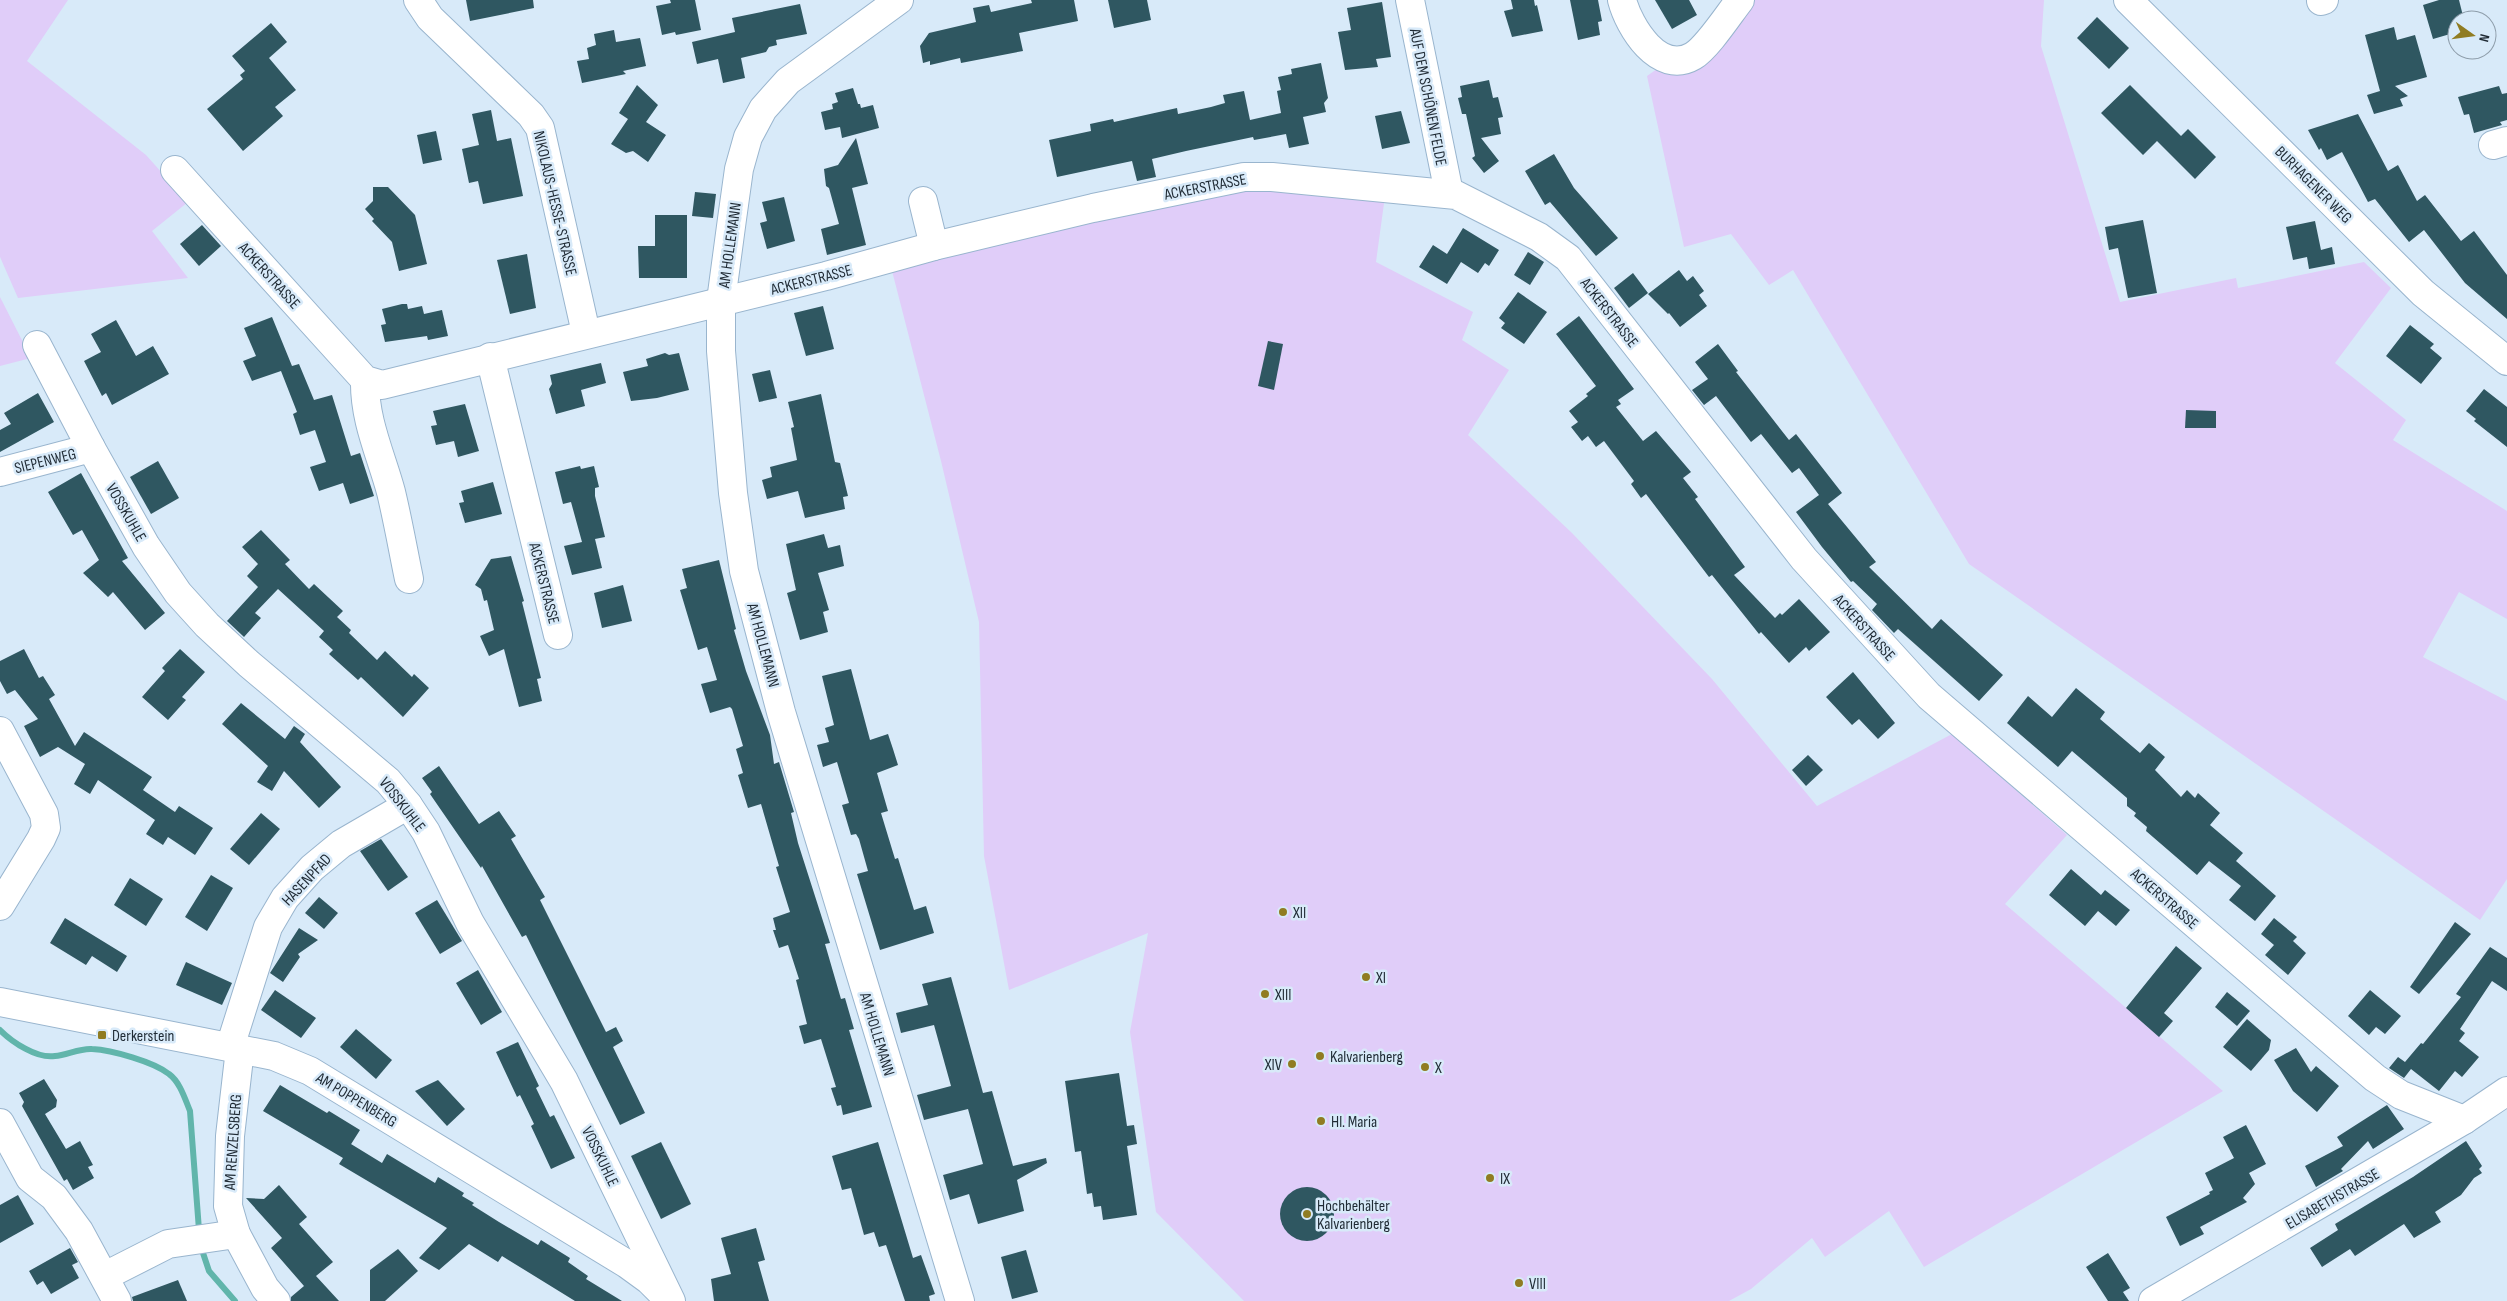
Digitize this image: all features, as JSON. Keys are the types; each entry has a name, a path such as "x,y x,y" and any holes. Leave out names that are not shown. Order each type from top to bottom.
{"street":[{"name":"NIKOLAUS-HESSE-STRASSE","path":"418,0 430,18 531,115 540,128 586,334"},
{"name":"AUF DEM SCHÖNEN FELDE","path":"1410,0 1448,193"},
{"path":"1622,0 1632,26 1648,46 1656,53 1680,61 1695,55 1740,0"},
{"name":"BURHAGENER WEG","path":"2128,0 2423,293 2507,361"},
{"name":"AM HOLLEMANN","path":"883,8 788,81 774,95 754,123 739,169 721,301 721,350 733,493 744,571 781,712 960,1301"},
{"name":"ACKERSTRASSE","path":"175,170 365,380 390,384 490,357 826,276 934,246 1093,208 1244,177 1258,176 1448,193 1464,198 1547,242 1568,258 1804,559 1929,696 2375,1078 2401,1095 2464,1120"},
{"path":"923,201 934,246"},
{"name":"VOSSKUHLE","path":"38,345 90,448 146,546 178,593 207,625 249,664 388,781 408,805 426,832 470,923 564,1081 670,1301"},
{"name":"ACKERSTRASSE","path":"490,357 558,635"},
{"path":"365,380 365,393 372,432 390,492 409,579"},
{"name":"SIEPENWEG","path":"0,472 90,448"},
{"path":"0,731 44,814 46,822 41,839 0,906"},
{"name":"HASENPFAD","path":"235,1048 268,927 285,898 312,868 341,844 408,805"},
{"name":"AM POPPENBERG","path":"0,1002 274,1056 310,1071 627,1264 649,1280 670,1301"},
{"name":"AM RENZELSBERG","path":"235,1048 227,1196 229,1213 236,1234 266,1288 276,1301"},
{"name":"ELISABETHSTRASSE","path":"2153,1301 2464,1120 2504,1099"},
{"path":"0,1123 30,1178 54,1197 66,1213 105,1276 117,1301"},
{"path":"105,1276 168,1244 236,1234"}],"shaded area":[{"path":"0,0 68,0 27,61 146,155 188,202 152,231 188,278 18,298 0,257"},
{"path":"1750,0 2044,0 2041,46 2120,302 2236,278 2238,288 2364,262 2391,288 2335,363 2406,420 2393,440 2507,511 2507,619 2459,592 2423,657 2507,701 2507,879 2480,920 1969,564 1793,270 1769,285 1731,234 1684,247 1647,76 1657,69 1675,74 1701,63"},
{"path":"1253,185 1385,196 1376,262 1473,312 1462,340 1509,370 1468,435 1572,533 1712,679 1817,806 1952,734 2067,835 2005,904 2223,1091 1924,1267 1889,1211 1825,1257 1812,1238 1751,1289 1729,1301 1244,1301 1156,1212 1130,1032 1148,933 1009,990 984,856 979,622 941,461 891,267"},
{"path":"0,297 31,358 0,366"}],"building":[{"path":"466,0 533,0 534,8 470,21"},
{"path":"670,0 695,0 701,30 676,35 675,32 662,35 656,6 671,3"},
{"path":"1031,0 1074,0 1078,21 1019,33 1023,51 961,63 960,58 930,65 930,61 923,63 920,46 929,33 976,22 973,8 989,5 991,12 1032,3"},
{"path":"1108,0 1147,0 1151,20 1114,28"},
{"path":"1511,0 1534,0 1543,31 1512,37 1504,11 1513,9"},
{"path":"1570,0 1598,0 1602,21 1598,22 1600,35 1578,40"},
{"path":"1655,0 1689,0 1697,15 1672,29"},
{"path":"2439,0 2459,0 2462,10 2447,10 2447,35 2433,39 2423,5"},
{"path":"1382,2 1391,57 1376,59 1378,67 1345,70 1338,32 1351,30 1347,8"},
{"path":"800,4 807,34 776,40 777,45 769,47 766,52 741,58 745,78 723,83 718,59 697,64 692,42 735,32 732,18"},
{"path":"2097,17 2129,48 2109,69 2077,38"},
{"path":"271,23 287,42 269,58 296,90 275,107 283,116 243,151 207,109 243,79 240,75 245,71 232,56"},
{"path":"2394,27 2397,40 2415,35 2427,77 2395,86 2408,96 2400,99 2403,106 2374,114 2367,95 2380,91 2365,35"},
{"path":"614,30 616,42 640,38 646,66 623,71 626,74 582,83 577,61 589,59 587,48 596,45 594,34"},
{"path":"1321,63 1328,98 1324,103 1326,112 1303,117 1309,144 1289,148 1286,134 1254,140 1253,137 1186,151 1152,159 1156,177 1137,181 1132,161 1057,177 1049,140 1091,131 1090,124 1113,119 1114,122 1177,108 1178,114 1211,107 1225,103 1223,95 1244,91 1250,120 1281,113 1277,91 1281,90 1278,77 1292,74 1291,69"},
{"path":"1489,80 1493,98 1498,97 1503,117 1498,118 1501,134 1481,138 1499,161 1484,173 1472,158 1475,156 1466,114 1462,114 1458,98 1462,97 1460,86"},
{"path":"637,85 658,105 646,122 666,135 648,162 633,151 626,153 611,144 628,119 619,113"},
{"path":"2130,85 2181,136 2188,129 2216,157 2195,179 2157,141 2143,155 2101,113"},
{"path":"2499,86 2502,94 2507,93 2507,120 2500,122 2502,125 2474,133 2469,114 2464,115 2458,97"},
{"path":"853,88 861,108 873,105 879,128 842,138 840,127 825,130 821,112 833,109 832,104 838,102 835,93"},
{"path":"491,110 497,141 511,138 523,196 483,204 478,181 469,183 462,149 479,145 472,114"},
{"path":"1401,111 1410,143 1382,149 1375,116"},
{"path":"2358,114 2388,171 2398,165 2417,201 2425,195 2461,241 2474,231 2507,275 2507,319 2465,283 2424,230 2409,242 2375,199 2368,202 2342,152 2327,160 2321,148 2319,150 2308,130"},
{"path":"436,131 442,160 423,164 417,135"},
{"path":"856,138 868,184 852,188 866,245 827,255 821,229 839,224 829,188 826,186 824,169 838,165"},
{"path":"1554,154 1574,188 1618,238 1596,256 1550,202 1545,205 1525,171"},
{"path":"373,187 388,187 415,215 427,264 399,271 392,242 372,221 374,219 365,209 373,201"},
{"path":"695,192 716,194 713,218 692,216"},
{"path":"784,197 795,241 767,249 760,223 767,221 762,202"},
{"path":"655,215 687,215 687,278 639,278 638,246 655,246"},
{"path":"2143,220 2157,293 2128,298 2118,248 2109,250 2105,227"},
{"path":"2315,221 2321,250 2332,247 2335,264 2309,269 2307,257 2293,260 2286,227"},
{"path":"202,225 221,246 199,266 180,244"},
{"path":"1463,228 1499,250 1489,266 1485,263 1478,273 1461,262 1447,284 1419,267 1433,245 1447,254"},
{"path":"1528,252 1544,262 1530,285 1514,275"},
{"path":"527,254 536,308 510,314 497,260"},
{"path":"1679,270 1687,281 1693,276 1704,291 1699,295 1707,306 1680,327 1669,313 1648,294"},
{"path":"1633,273 1648,293 1629,308 1614,288"},
{"path":"1518,292 1547,312 1524,344 1501,328 1505,323 1499,318"},
{"path":"407,304 408,309 422,306 424,314 442,310 448,336 428,340 427,336 385,342 381,325 386,324 382,309"},
{"path":"823,306 834,349 806,356 794,313"},
{"path":"1579,316 1634,389 1618,400 1621,404 1616,407 1643,441 1656,431 1691,472 1683,478 1698,497 1695,499 1745,567 1734,575 1775,618 1780,613 1782,615 1799,599 1830,632 1809,651 1806,647 1789,663 1761,632 1759,634 1712,575 1709,577 1646,494 1641,498 1631,484 1634,481 1604,441 1596,447 1588,436 1582,441 1571,427 1578,422 1569,411 1588,396 1586,394 1596,386 1556,334"},
{"path":"272,317 292,366 299,364 314,400 332,395 351,456 360,453 374,496 350,504 343,483 319,491 310,467 326,462 315,430 300,435 293,414 297,412 281,371 252,381 243,361 256,356 244,328"},
{"path":"116,320 136,356 153,346 169,374 112,405 106,393 102,396 84,361 101,352 91,334"},
{"path":"2410,325 2434,344 2430,348 2442,358 2421,384 2386,356"},
{"path":"1268,341 1283,344 1274,390 1258,386"},
{"path":"1718,344 1738,371 1736,372 1789,440 1796,434 1842,493 1828,504 1876,562 1869,567 1932,629 1941,619 2003,675 1979,701 1898,629 1894,633 1872,610 1877,604 1853,581 1851,582 1822,547 1796,512 1819,495 1799,468 1792,473 1761,434 1751,442 1716,396 1704,405 1692,390 1708,379 1695,362"},
{"path":"665,353 669,355 679,353 689,390 657,398 631,401 623,372 648,366 646,359"},
{"path":"601,363 606,383 581,390 585,406 556,414 549,389 552,384 550,375"},
{"path":"770,370 777,398 759,402 752,374"},
{"path":"2484,389 2507,407 2507,447 2474,421 2476,419 2466,411"},
{"path":"38,393 54,422 0,452 0,430 11,424 4,413"},
{"path":"821,394 835,462 840,463 848,496 843,497 845,509 805,518 798,491 767,499 762,480 772,477 770,467 797,460 791,428 794,427 788,402"},
{"path":"465,404 479,451 458,457 454,441 436,445 431,426 437,425 433,411"},
{"path":"2186,410 2216,411 2216,428 2185,428"},
{"path":"158,461 179,498 151,514 130,477"},
{"path":"580,466 581,469 594,466 599,487 595,488 595,496 605,537 595,539 602,568 572,575 564,546 582,542 571,502 563,504 555,472"},
{"path":"81,473 128,558 122,561 165,613 145,630 113,592 108,597 83,573 99,560 82,530 73,535 48,492"},
{"path":"493,482 502,514 465,523 459,503 464,502 461,491"},
{"path":"261,530 290,560 285,564 309,589 314,584 343,611 337,617 351,630 349,633 377,660 385,651 412,677 414,674 429,688 403,717 361,677 358,680 329,654 333,650 319,637 324,631 278,589 255,613 261,618 244,637 227,621 258,587 247,576 258,564 242,547"},
{"path":"824,534 828,548 840,545 844,566 818,573 829,610 823,612 828,632 800,640 787,593 796,590 786,544"},
{"path":"511,556 524,601 522,602 541,678 537,679 542,701 519,707 504,649 489,656 480,636 494,630 487,600 484,601 481,589 475,585 491,559"},
{"path":"719,560 736,629 734,630 746,671 770,735 774,764 779,762 794,812 791,813 798,843 830,943 825,944 841,999 845,998 854,1029 849,1030 872,1107 843,1115 841,1105 837,1106 831,1088 836,1087 821,1039 804,1044 799,1026 807,1024 796,980 799,979 788,945 779,948 773,930 776,930 773,918 790,912 776,867 779,866 761,804 748,808 738,775 743,773 736,749 743,746 732,709 730,707 710,713 701,684 717,680 707,647 698,650 680,590 687,588 682,569"},
{"path":"623,585 632,621 602,628 594,593"},
{"path":"24,649 39,678 43,676 55,695 49,699 75,746 84,732 152,777 143,790 175,812 179,806 213,828 195,855 168,837 163,845 146,834 155,820 98,780 90,794 74,784 85,764 58,747 40,757 24,726 38,719 15,690 7,694 0,681 0,661"},
{"path":"180,649 205,672 182,697 186,700 168,720 142,697 165,671 162,668"},
{"path":"851,669 870,740 888,734 893,749 898,765 877,773 888,811 881,813 895,859 898,858 914,910 926,906 934,933 880,950 857,874 868,871 859,839 856,834 851,835 842,805 849,803 837,762 823,767 817,745 829,742 825,728 834,725 822,676"},
{"path":"1853,672 1895,723 1878,739 1859,719 1852,725 1826,697"},
{"path":"2076,688 2105,712 2100,719 2140,753 2149,743 2165,757 2155,770 2181,797 2187,790 2195,798 2198,793 2220,813 2210,825 2243,853 2236,861 2276,896 2255,921 2229,900 2241,886 2209,861 2197,875 2146,831 2147,827 2134,816 2136,813 2127,806 2127,798 2072,751 2058,767 2007,723 2028,696 2052,717"},
{"path":"241,703 285,739 294,726 305,734 300,742 341,787 319,808 284,771 272,791 257,782 268,766 222,724"},
{"path":"1808,755 1823,770 1806,786 1792,770"},
{"path":"439,766 479,824 499,811 516,836 511,839 545,897 540,900 606,1032 616,1027 623,1041 613,1047 645,1113 620,1125 526,935 522,937 482,866 481,868 430,794 432,792 422,778"},
{"path":"261,813 280,829 249,865 230,849"},
{"path":"381,839 408,877 388,891 360,851"},
{"path":"2071,869 2101,895 2105,890 2130,910 2116,926 2098,911 2085,926 2049,895"},
{"path":"211,875 233,888 207,931 185,917"},
{"path":"130,878 163,899 146,926 114,905"},
{"path":"319,897 338,913 324,929 305,913"},
{"path":"437,900 462,941 440,954 415,913"},
{"path":"65,918 127,956 117,972 92,956 86,965 50,943"},
{"path":"2274,918 2297,937 2293,941 2306,953 2288,975 2265,955 2274,945 2261,934"},
{"path":"2455,922 2471,934 2419,994 2410,987"},
{"path":"299,928 318,940 298,954 300,957 283,982 270,973"},
{"path":"2176,946 2202,968 2164,1013 2173,1021 2159,1037 2126,1008"},
{"path":"2490,947 2507,958 2507,991 2492,981 2460,1029 2465,1033 2459,1041 2479,1057 2462,1077 2455,1071 2439,1091 2411,1069 2404,1078 2389,1068 2398,1057 2405,1062 2421,1043 2423,1044 2461,997 2456,994"},
{"path":"186,962 232,983 222,1005 176,985"},
{"path":"478,970 502,1012 481,1025 456,983"},
{"path":"951,977 983,1093 992,1091 1013,1166 1046,1158 1047,1163 1017,1180 1024,1211 978,1224 969,1194 950,1200 943,1175 983,1164 968,1109 924,1120 917,1095 951,1086 934,1025 901,1033 896,1013 928,1005 922,984"},
{"path":"275,990 316,1018 301,1038 261,1010"},
{"path":"2370,990 2401,1016 2385,1034 2376,1027 2369,1035 2348,1016"},
{"path":"2227,992 2250,1011 2237,1026 2215,1007"},
{"path":"2247,1019 2271,1040 2269,1050 2251,1071 2223,1047"},
{"path":"356,1029 392,1060 376,1079 340,1047"},
{"path":"518,1042 539,1086 536,1088 550,1117 554,1115 575,1158 551,1169 531,1126 534,1124 520,1095 517,1097 496,1052"},
{"path":"2296,1048 2311,1072 2316,1066 2339,1086 2317,1112 2293,1091 2274,1060"},
{"path":"1119,1073 1127,1126 1134,1125 1137,1144 1127,1146 1137,1215 1103,1220 1101,1206 1094,1207 1092,1193 1087,1194 1081,1151 1075,1152 1065,1081"},
{"path":"44,1079 57,1100 56,1107 45,1114 66,1149 80,1141 93,1165 88,1167 94,1178 73,1190 67,1179 64,1181 22,1106 24,1102 19,1093"},
{"path":"438,1080 465,1109 447,1126 415,1091"},
{"path":"280,1085 360,1130 351,1144 382,1163 387,1154 435,1183 438,1177 464,1193 462,1196 474,1203 472,1205 499,1222 538,1245 541,1240 570,1258 568,1262 588,1276 586,1279 622,1301 575,1301 502,1256 498,1262 469,1244 439,1270 419,1258 447,1228 339,1164 343,1158 263,1111"},
{"path":"2387,1105 2404,1129 2373,1149 2368,1141 2341,1169 2343,1171 2316,1187 2305,1166 2343,1146 2337,1137"},
{"path":"2246,1125 2266,1164 2249,1173 2255,1184 2243,1198 2247,1202 2200,1227 2204,1234 2180,1246 2166,1217 2210,1194 2209,1192 2213,1190 2205,1173 2234,1158 2223,1137"},
{"path":"2466,1141 2482,1166 2479,1169 2482,1173 2474,1178 2461,1195 2435,1212 2441,1222 2414,1238 2404,1224 2355,1256 2350,1249 2322,1267 2310,1248 2338,1230 2335,1224 2413,1177"},
{"path":"661,1142 691,1204 661,1219 631,1156"},
{"path":"878,1142 913,1258 921,1255 935,1294 929,1296 930,1301 905,1301 886,1245 879,1247 874,1232 864,1235 851,1188 842,1190 832,1156"},
{"path":"279,1185 307,1217 299,1224 333,1262 316,1276 339,1301 291,1301 291,1297 304,1286 271,1248 282,1238 246,1198 264,1199"},
{"name":"Hochbehälter Kalvarienberg","path":"1307,1187 1326,1195 1334,1214 1326,1233 1307,1241 1288,1233 1280,1214 1288,1195"},
{"path":"18,1195 34,1224 0,1243 0,1205"},
{"path":"756,1228 765,1260 758,1262 769,1301 714,1301 711,1279 731,1274 721,1238"},
{"path":"70,1248 78,1262 72,1265 79,1278 51,1294 43,1281 37,1285 29,1271"},
{"path":"398,1249 418,1271 385,1301 370,1301 370,1270"},
{"path":"1026,1250 1038,1292 1012,1299 1001,1257"},
{"path":"2108,1253 2130,1288 2123,1292 2129,1301 2108,1301 2086,1267"},
{"path":"178,1280 187,1301 133,1301 132,1297"}],"waterway":[{"path":"0,1030 25,1049 40,1055 55,1056 83,1050 100,1050 143,1061 173,1077 182,1091 190,1111 199,1230"},
{"path":"202,1250 209,1271 235,1301"}],"place":[{"name":"XII","path":"1283,912"},
{"name":"XI","path":"1366,977"},
{"name":"XIII","path":"1265,994"},
{"name":"Derkerstein","path":"102,1035"},
{"name":"Kalvarienberg","path":"1320,1056"},
{"name":"XIV","path":"1292,1064"},
{"name":"X","path":"1425,1067"},
{"name":"Hl. Maria","path":"1321,1121"},
{"name":"IX","path":"1490,1178"},
{"name":"Hochbehälter Kalvarienberg","path":"1307,1214"},
{"name":"VIII","path":"1519,1283"}]}
